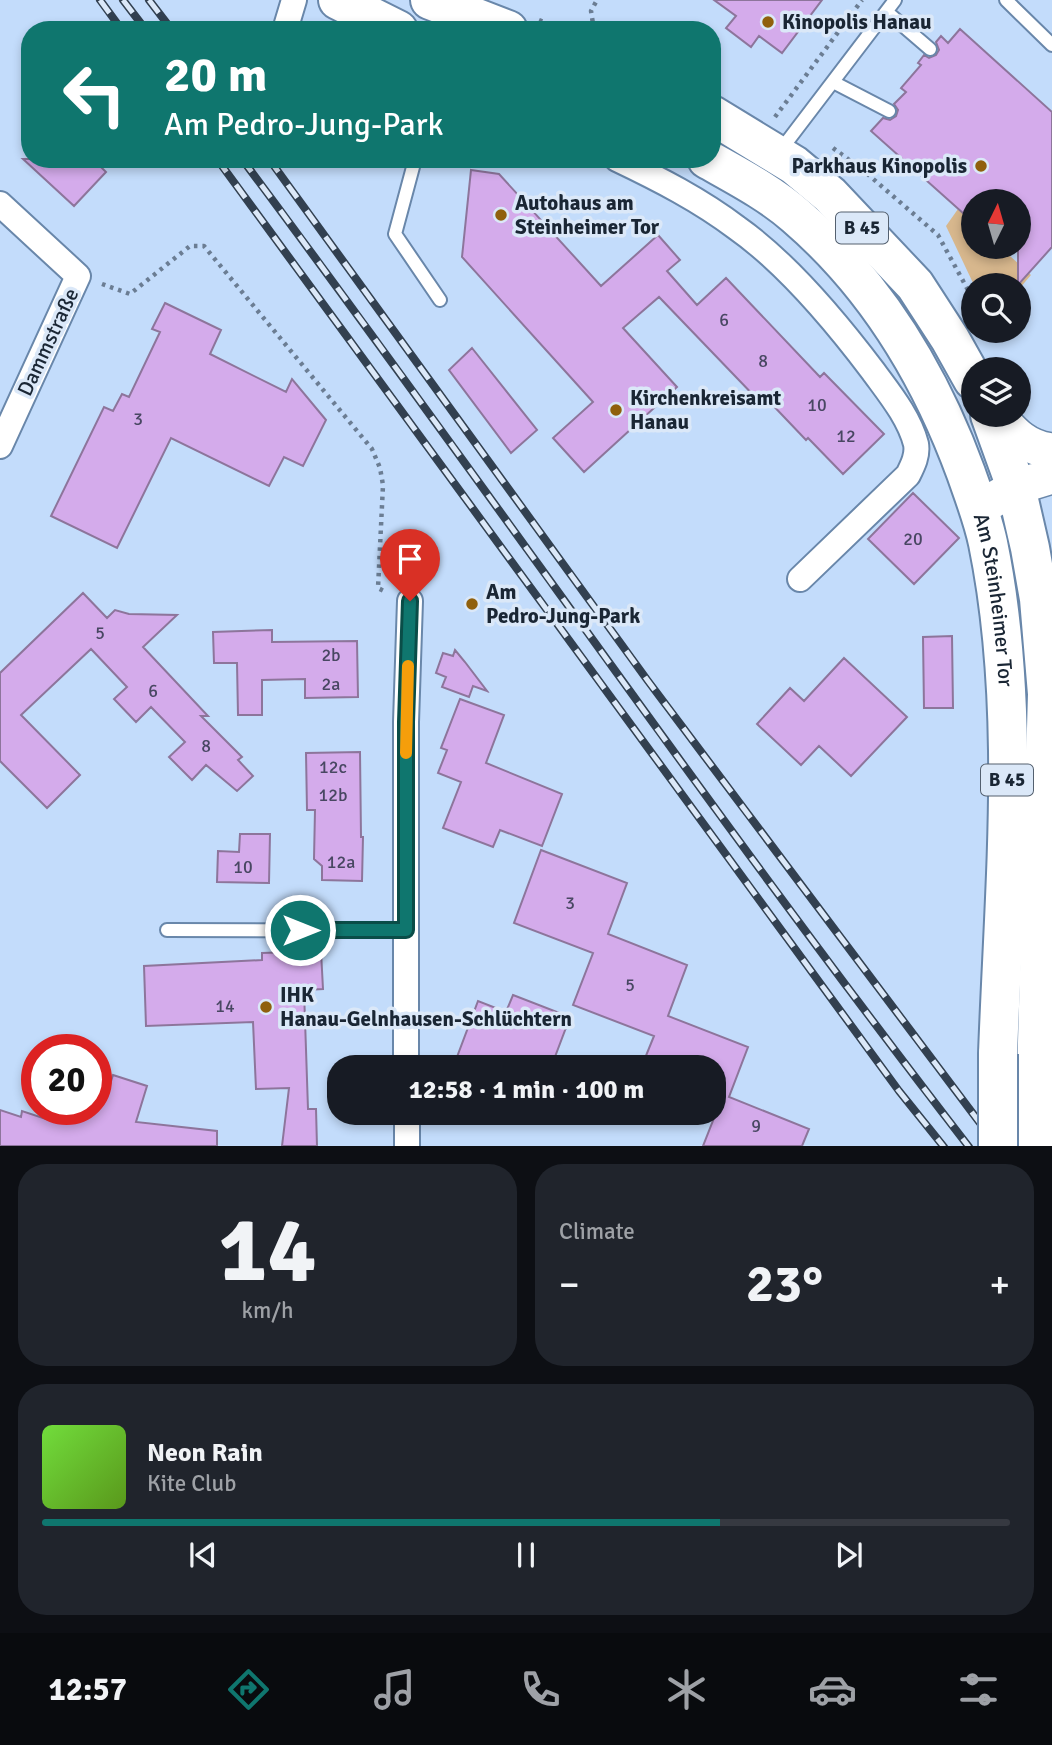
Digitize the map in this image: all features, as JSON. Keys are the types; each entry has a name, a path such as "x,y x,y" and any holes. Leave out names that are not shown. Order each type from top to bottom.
{"main road":[{"path":"338,0 380,21"},
{"path":"430,0 485,21"},
{"name":"B 45","path":"721,120 768,148 830,195 915,285 961,359"},
{"name":"Am Steinheimer Tor","path":"721,167 794,214 839,257 878,304 918,367 950,431 979,508 988,542 998,604 1005,693 1007,785 998,1054 998,1146"},
{"name":"Am Steinheimer Tor","path":"994,427 1016,488 1039,599 1047,694 1034,1146"},
{"path":"1008,427 1019,440 1040,450 1052,451"},
{"path":"979,508 1016,488 1052,476"}],"street":[{"path":"288,21 294,0"},
{"path":"635,168 694,198 740,229 776,262 816,301 853,345 907,422 916,446 915,460 908,475 800,579"},
{"path":"0,204 78,276"},
{"name":"Dammstraße","path":"0,446 78,276"},
{"path":"407,1055 406,722 410,601"},
{"path":"407,1125 407,1146"}],"lane":[{"path":"768,148 833,82 895,0"},
{"path":"1006,0 1052,45"},
{"path":"887,12 930,49"},
{"path":"833,82 889,111"},
{"path":"413,168 395,234 440,300"},
{"path":"167,930 406,930"}],"path":[{"path":"592,21 591,11 597,0"},
{"path":"768,148 863,0"},
{"path":"833,148 938,235 961,277"},
{"path":"78,276 130,294 191,246 204,246 372,449 383,485 378,588 410,601"}],"shaded area":[{"path":"958,209 961,212 961,258 946,226"},
{"path":"962,259 1013,259 1029,273 968,273"}],"building":[{"name":"Kinopolis Hanau","path":"714,0 822,0 782,53 759,36 751,47 726,28 736,16"},
{"name":"Parkhaus Kinopolis","path":"960,29 1052,112 1052,247 1029,273 1018,273 1018,259 1031,259 1031,189 961,189 961,211 871,131 883,118 890,120 896,116 898,110 894,104 906,92 901,88 921,65 918,63 924,55 929,58 936,55 939,50 936,42 941,36 948,43"},
{"path":"33,168 102,168 106,172 74,206"},
{"path":"471,170 499,174 601,286 658,235 680,260 667,271 697,305 726,278 820,377 824,373 884,434 843,474 765,397 760,402 659,297 623,328 677,387 584,472 553,438 593,402 462,257"},
{"path":"165,303 221,330 210,354 286,392 292,379 326,420 303,466 284,457 269,486 171,438 117,548 51,516 104,407 113,411 122,394 129,397 160,332 152,329"},
{"path":"472,348 537,430 511,453 449,370"},
{"path":"913,493 959,538 914,584 868,539"},
{"path":"83,593 107,618 115,610 129,614 177,615 143,647 208,716 201,716 242,757 238,760 253,776 237,791 206,765 192,780 169,757 185,742 151,707 136,722 114,699 127,687 91,649 21,715 80,775 47,808 0,761 0,673"},
{"path":"272,630 272,642 357,641 358,697 305,698 305,679 262,680 262,715 238,715 237,663 214,663 213,632"},
{"path":"952,636 953,708 924,708 923,637"},
{"path":"455,650 487,691 473,686 469,697 442,687 446,677 436,673 443,653 453,656"},
{"path":"844,658 907,717 851,776 819,746 801,765 757,724 790,688 804,701"},
{"path":"460,699 504,715 486,763 562,794 542,846 500,830 493,847 443,828 461,782 438,773 447,750 441,748"},
{"path":"360,752 362,881 322,880 322,866 314,859 315,810 307,810 306,753"},
{"path":"240,834 270,834 269,883 217,882 218,851 239,852"},
{"path":"541,850 627,883 608,934 687,965 668,1016 748,1047 729,1097 809,1129 802,1146 703,1146 711,1125 726,1125 726,1055 646,1055 654,1036 573,1005 593,953 514,923"},
{"path":"321,951 323,989 304,990 308,1109 316,1109 317,1146 282,1146 289,1088 256,1089 253,1022 146,1026 144,966 262,960 262,953"},
{"path":"513,995 570,1017 556,1055 458,1055 478,1001 506,1012"},
{"path":"113,1075 147,1086 136,1122 217,1131 217,1146 0,1146 0,1110 21,1117 21,1125 112,1125"}],"railway":[{"path":"100,0 115,21"},
{"path":"123,0 139,21"},
{"path":"149,0 165,21"},
{"path":"224,168 899,1091 943,1146"},
{"path":"249,168 784,902 968,1146"},
{"path":"276,168 648,681 997,1146"}],"slow traffic":[{"path":"406,753 408,666"}],"place":[{"name":"Kinopolis Hanau","path":"768,22"},
{"name":"Parkhaus Kinopolis","path":"981,166"},
{"name":"Autohaus am Steinheimer Tor","path":"501,215"},
{"name":"Kirchenkreisamt Hanau","path":"616,410"},
{"name":"Am Pedro-Jung-Park","path":"472,604"},
{"name":"IHK Hanau-Gelnhausen-Schlüchtern","path":"266,1007"}],"route":[{"path":"300,930 406,930 406,722 410,601"}]}
